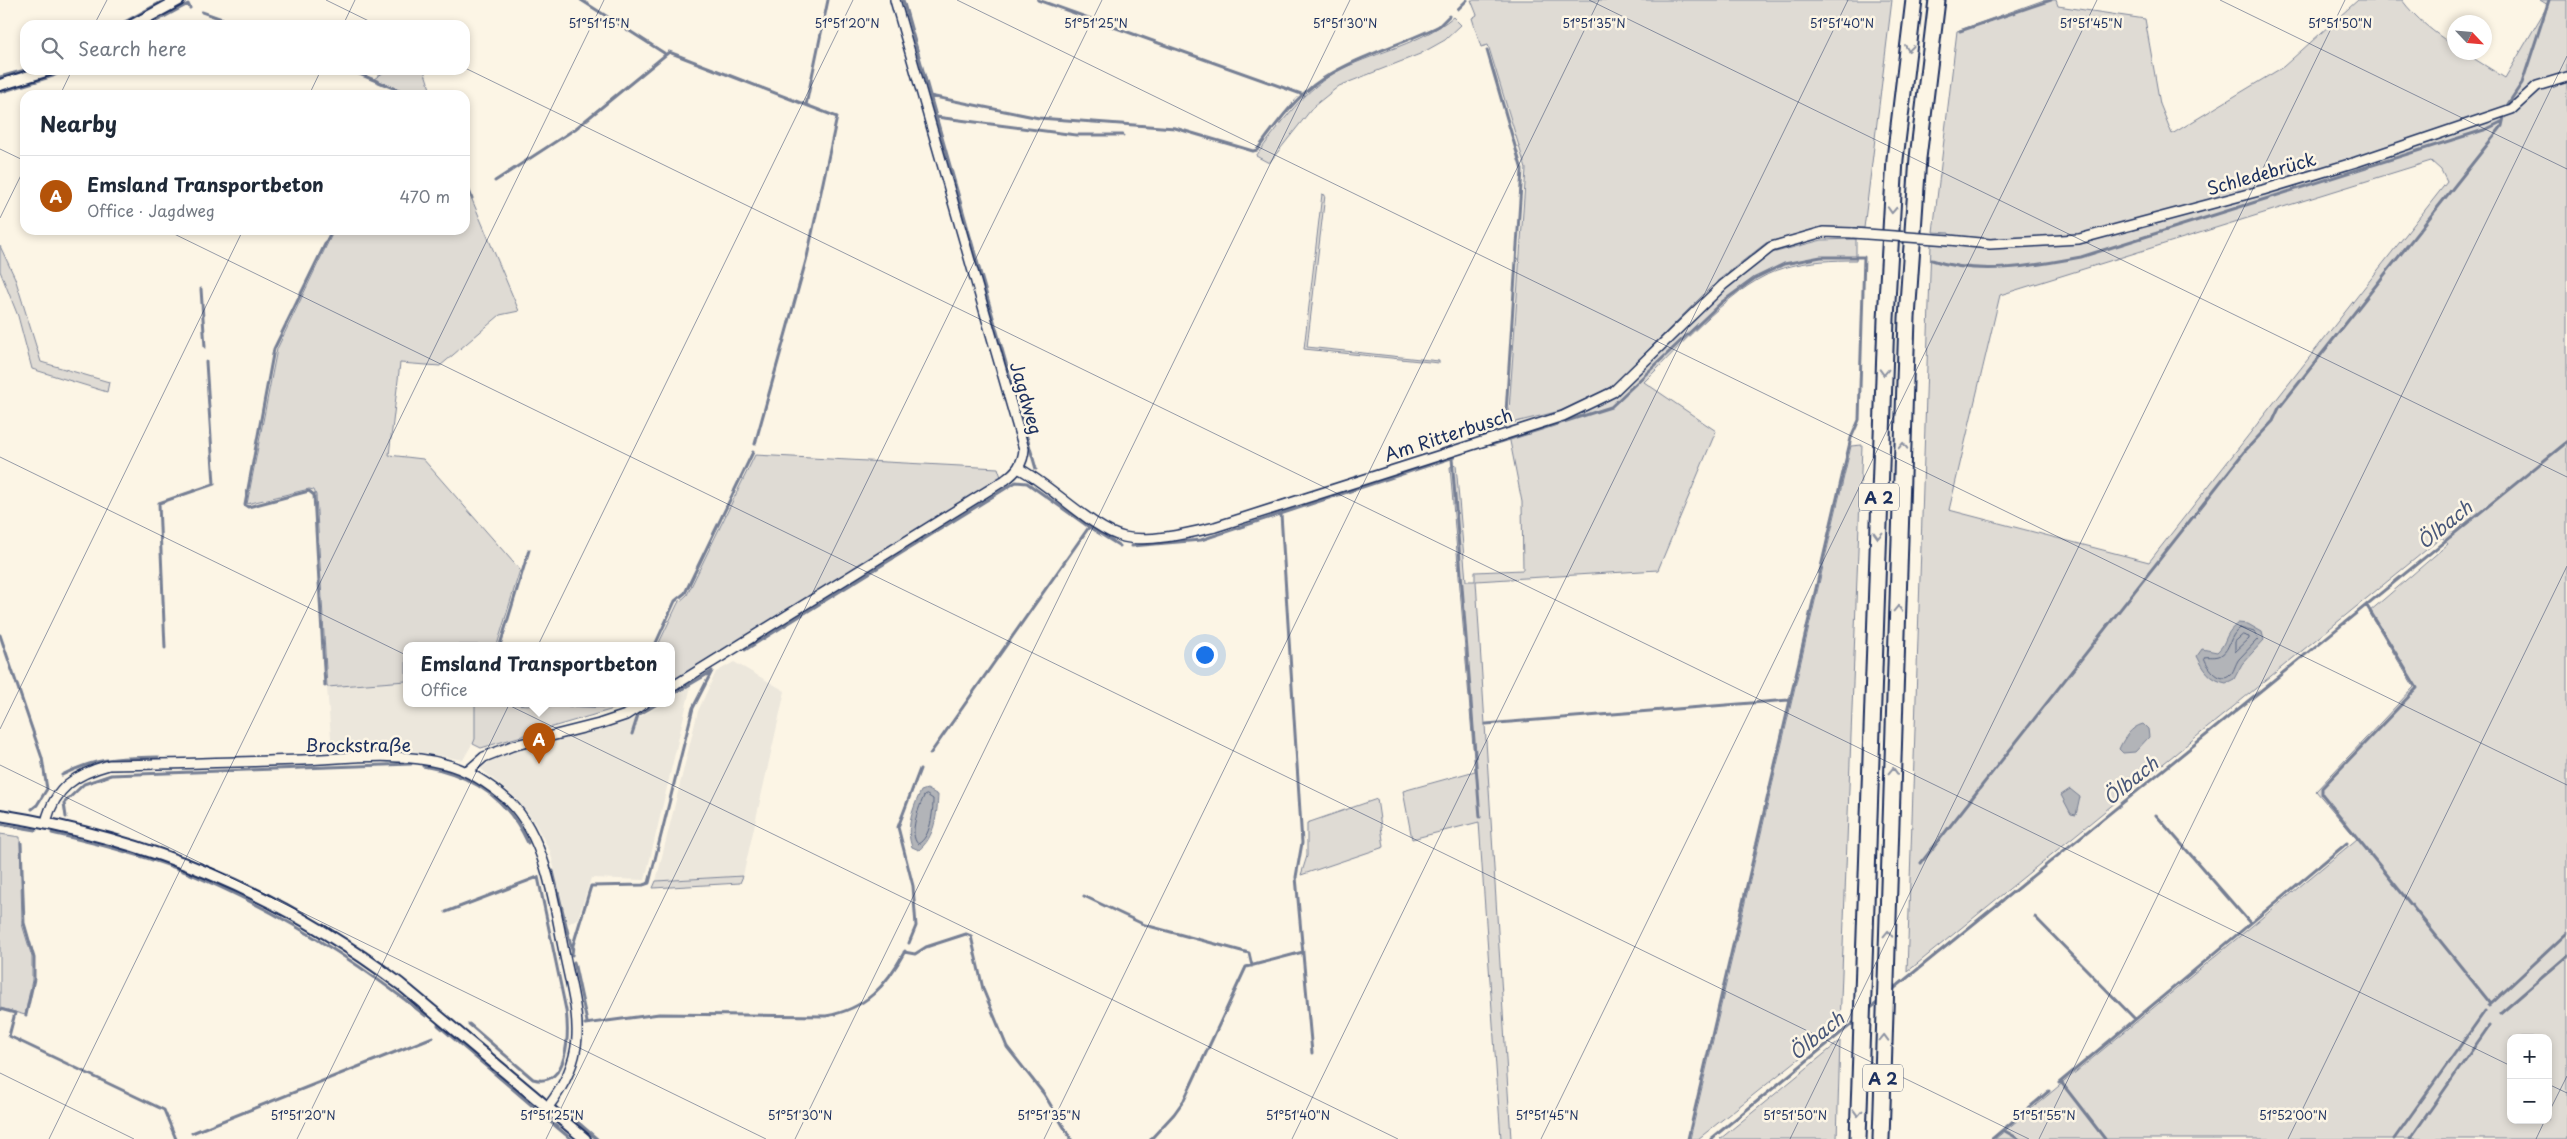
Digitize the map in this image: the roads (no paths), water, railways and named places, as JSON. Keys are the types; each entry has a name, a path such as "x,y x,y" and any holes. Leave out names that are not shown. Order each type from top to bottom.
{"highway":[{"name":"A 2","path":"1858,1139 1886,318 1895,159 1914,0"},
{"name":"A 2","path":"1881,1139 1912,230 1920,131 1937,0"}],"street":[{"path":"142,20 179,0"},
{"name":"Jagdweg","path":"896,0 1024,449 1023,459 1018,468"},
{"path":"0,85 33,75"},
{"name":"Schledebrück","path":"1853,233 1990,244 2079,239 2263,190 2356,162 2512,109 2537,86 2567,77"},
{"name":"Am Ritterbusch","path":"1018,468 1031,474 1091,519 1125,537 1184,534 1215,527 1563,416 1613,392 1723,285 1771,247 1823,232 1853,233"},
{"path":"675,685 996,486 1018,468"},
{"path":"467,772 484,757 512,746 599,724 626,715 639,707"},
{"name":"Brockstraße","path":"46,822 54,800 68,784 85,772 109,766 397,756 445,764 467,772 511,803 542,854 560,928 579,1036 574,1064 559,1093 548,1107"},
{"path":"0,814 46,822 117,840 179,861 239,885 312,924 400,984 585,1139"}],"water":[{"path":"2238,623 2248,624 2262,632 2264,640 2242,664 2234,679 2226,683 2220,682 2208,674 2197,656 2202,649 2217,652 2230,631"},
{"path":"2143,724 2148,729 2149,737 2135,752 2123,753 2119,749 2126,737 2131,730"},
{"path":"927,789 938,795 937,810 929,839 919,850 912,847 909,833 918,797 921,791"},
{"path":"2070,789 2080,797 2076,815 2071,814 2061,795"}],"waterway":[{"path":"128,20 165,0"},
{"path":"581,0 664,53"},
{"path":"806,105 828,0"},
{"path":"903,0 1013,388"},
{"path":"1038,0 1304,95"},
{"path":"1458,9 1467,0"},
{"path":"1960,31 2051,0"},
{"path":"2508,104 2522,83 2549,0"},
{"path":"158,20 188,4 190,8"},
{"path":"202,12 225,20"},
{"path":"930,96 1039,118 1175,128 1253,151 1257,150 1294,103 1321,80 1364,57 1439,26 1449,16"},
{"path":"1487,50 1522,170 1505,427"},
{"path":"495,181 575,129 669,52 837,117 807,257 755,444"},
{"path":"0,77 20,71"},
{"path":"1,92 55,75"},
{"path":"362,75 398,90"},
{"path":"936,117 1076,135 1123,135"},
{"path":"1921,863 2244,452 2273,421 2279,408 2502,126 2504,117"},
{"path":"1932,260 1968,268 2006,268 2044,264 2081,257 2487,129 2503,121"},
{"path":"470,193 472,198"},
{"path":"325,686 314,495 309,491 248,507 245,505 274,349 330,235"},
{"path":"1491,445 1611,407 1722,302 1755,278 1784,264 1821,257 1864,257 1859,420 1851,438 1688,1139"},
{"path":"201,289 205,347"},
{"path":"165,648 159,503 214,484 206,362"},
{"path":"1020,413 1036,469"},
{"name":"Ölbach","path":"1891,991 2567,442"},
{"path":"656,642 675,601 685,593 753,452"},
{"path":"1132,546 1201,540 1454,457"},
{"path":"1452,458 1480,817"},
{"path":"745,650 1016,482 1027,483 1089,527 1120,546"},
{"path":"1281,514 1302,843 1296,877 1312,1053"},
{"path":"930,754 1089,527"},
{"path":"501,642 529,550"},
{"path":"2367,606 2417,688 2322,788 2322,794 2491,1004"},
{"path":"0,635 42,758 47,789 37,805 32,809"},
{"path":"572,955 573,945 591,886 643,885 649,883 693,708 712,671"},
{"path":"675,693 711,672"},
{"path":"1486,724 1789,700"},
{"path":"632,734 638,715 652,707"},
{"path":"62,775 98,762 120,758 158,757"},
{"path":"66,817 64,803 84,784 111,775 411,764"},
{"path":"423,766 456,775 486,791 510,813 528,843"},
{"path":"909,943 916,926 913,886 898,827 920,769"},
{"path":"2156,815 2250,923"},
{"path":"0,824 36,830"},
{"path":"52,833 176,868 243,898 307,933 337,952 426,1016"},
{"path":"21,843 24,923 34,958 34,979 26,1015"},
{"path":"2059,1083 2347,843"},
{"path":"553,871 572,950"},
{"path":"446,912 538,877 566,1010 566,1045 560,1068 554,1076 545,1080 533,1079 469,1024"},
{"path":"1084,896 1145,925 1249,953 1252,966"},
{"path":"2035,917 2135,1019"},
{"path":"2489,1006 2567,933"},
{"path":"904,952 915,954 926,947 966,934 971,936 983,989 1007,1047 1044,1094 1071,1139"},
{"path":"585,1024 659,1014 826,1016 840,1013 864,1002 873,994 890,975 905,951"},
{"path":"1151,1139 1184,1100 1246,967 1303,952"},
{"path":"2500,1014 2567,956"},
{"path":"574,962 587,1022"},
{"name":"Ölbach","path":"1868,1010 1881,1000"},
{"path":"0,1009 15,1013 9,1036 164,1110 176,1139"},
{"path":"2394,1139 2485,1011"},
{"name":"Ölbach","path":"1711,1139 1858,1019"},
{"path":"438,1025 535,1108"},
{"path":"2410,1139 2489,1026"},
{"path":"192,1133 433,1037"},
{"path":"2061,1082 2105,1139"},
{"path":"1992,1139 2049,1091"},
{"path":"566,1112 597,1139"},
{"path":"546,1118 571,1139"},
{"path":"2003,1130 2019,1139"}],"place":[{"name":"Emsland Transportbeton","path":"539,764"}]}
